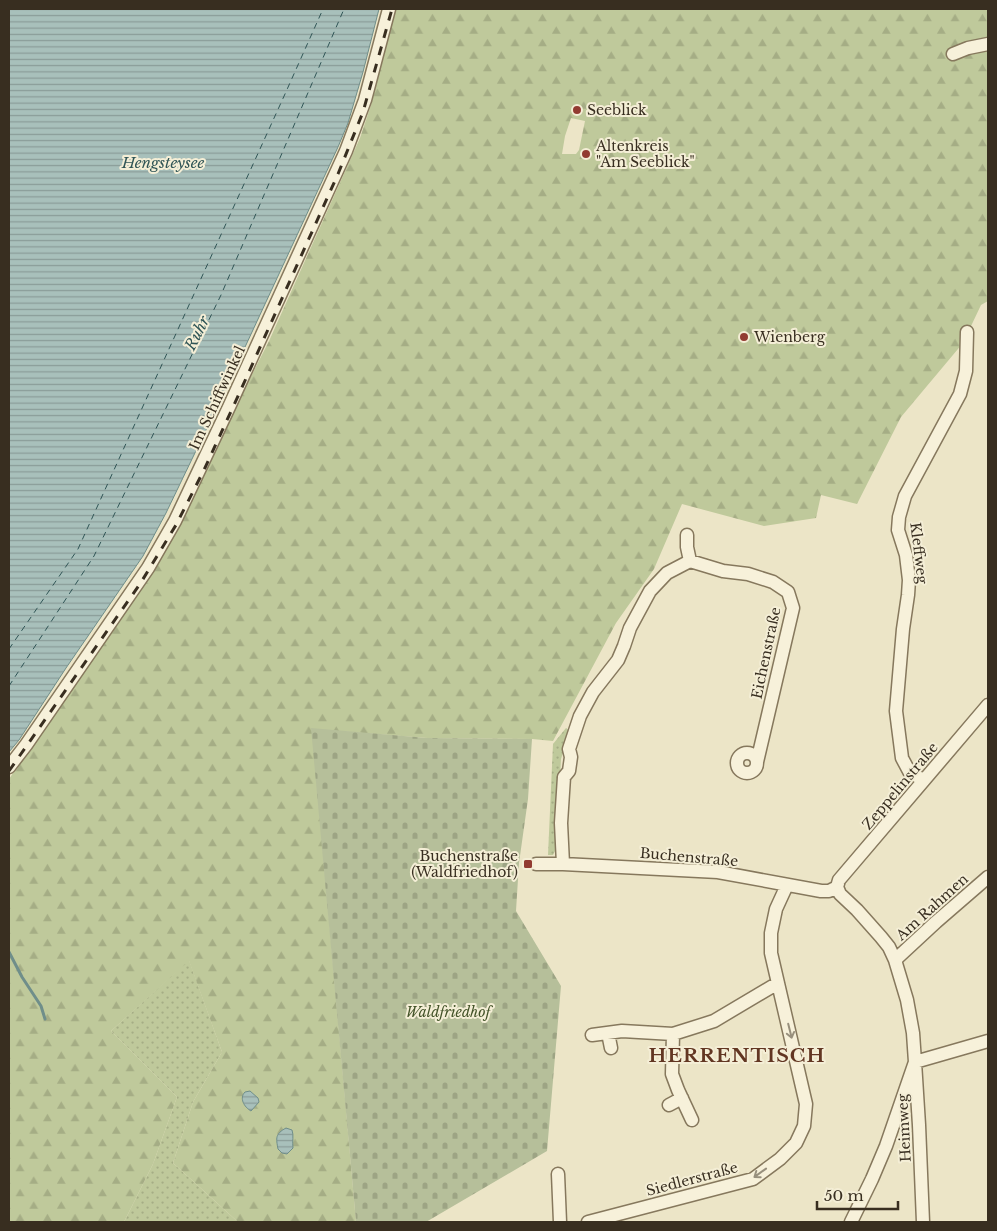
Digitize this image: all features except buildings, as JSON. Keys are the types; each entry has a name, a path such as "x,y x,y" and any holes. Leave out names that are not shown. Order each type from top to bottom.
{"street":[{"name":"Im Schiffwinkel","path":"9,767 148,568 175,521 346,151 365,100 389,9"},
{"path":"954,54 968,48 988,44"},
{"name":"Kleffweg","path":"924,780 910,773 902,758 896,711 909,580 906,555 898,530 899,517 905,496 960,394 966,371 967,332"},
{"path":"562,864 561,823 564,777 569,771 571,757 569,749 580,716 593,692 618,660 630,628 650,591 667,572 690,561 687,535"},
{"name":"Eichenstraße","path":"690,561 723,571 748,574 774,582 788,592 793,608 758,762"},
{"name":"Zeppelinstraße","path":"837,887 839,880 988,705"},
{"name":"Buchenstraße","path":"536,864 718,872 821,891 829,891 837,887"},
{"name":"Am Rahmen","path":"895,960 988,877"},
{"name":"Siedlerstraße","path":"588,1222 753,1179 796,1143 804,1126 806,1104 778,984 772,953 771,933 776,909 787,886"},
{"name":"Heimweg","path":"837,887 840,894 857,910 888,947 895,960 907,1000 913,1033 923,1222"},
{"path":"592,1035 608,1032 635,1031 673,1034 714,1021 778,984"},
{"path":"608,1032 611,1048"},
{"path":"673,1034 672,1074 692,1120"},
{"path":"851,1222 886,1146 915,1062 988,1041"},
{"path":"669,1104 682,1098"},
{"path":"558,1174 560,1222"}],"green space":[{"path":"396,9 988,9 988,301 981,305 963,343 901,417 857,504 821,495 816,518 764,526 682,504 654,569 616,623 553,741 427,738 312,729 356,1222 238,1222 173,1163 193,1102 222,1052 189,961 111,1031 177,1097 153,1164 124,1222 9,1222 9,779 151,574 269,341 360,138 371,105","holes":["571,118 585,121 579,150 576,154 562,154"]},
{"name":"Waldfriedhof","path":"311,728 427,738 532,739 528,799 519,863 516,911 561,986 547,1151 426,1222 356,1222"},
{"path":"566,728 570,731 561,759 558,849 556,849 553,855 548,855 553,744"},
{"path":"189,960 222,1052 193,1102 173,1163 238,1222 124,1222 153,1164 177,1097 111,1031"}],"water":[{"name":"Hengsteysee","path":"9,9 379,9 348,123 338,147 166,513 143,556 9,752"},
{"path":"250,1091 258,1098 259,1102 251,1111 244,1105 242,1100 243,1094"},
{"path":"286,1128 292,1130 293,1134 293,1148 287,1154 282,1153 278,1149 277,1142 278,1134"}],"waterway":[{"path":"9,952 22,977 41,1006 45,1019"}],"ferry route":[{"path":"9,649 78,549 323,9"},
{"path":"9,686 94,556 221,295 344,9"}],"railway":[{"path":"9,771 140,584 176,525 204,470 338,174 363,112 392,9"}],"place":[{"name":"Seeblick","path":"577,110"},
{"name":"Altenkreis \"Am Seeblick\"","path":"586,154"},
{"name":"Wienberg","path":"744,337"},
{"name":"Buchenstraße (Waldfriedhof)","path":"528,864"}],"district":[{"name":"HERRENTISCH","path":"737,1055"}],"water label":[{"name":"Ruhr","path":"197,333"}]}
